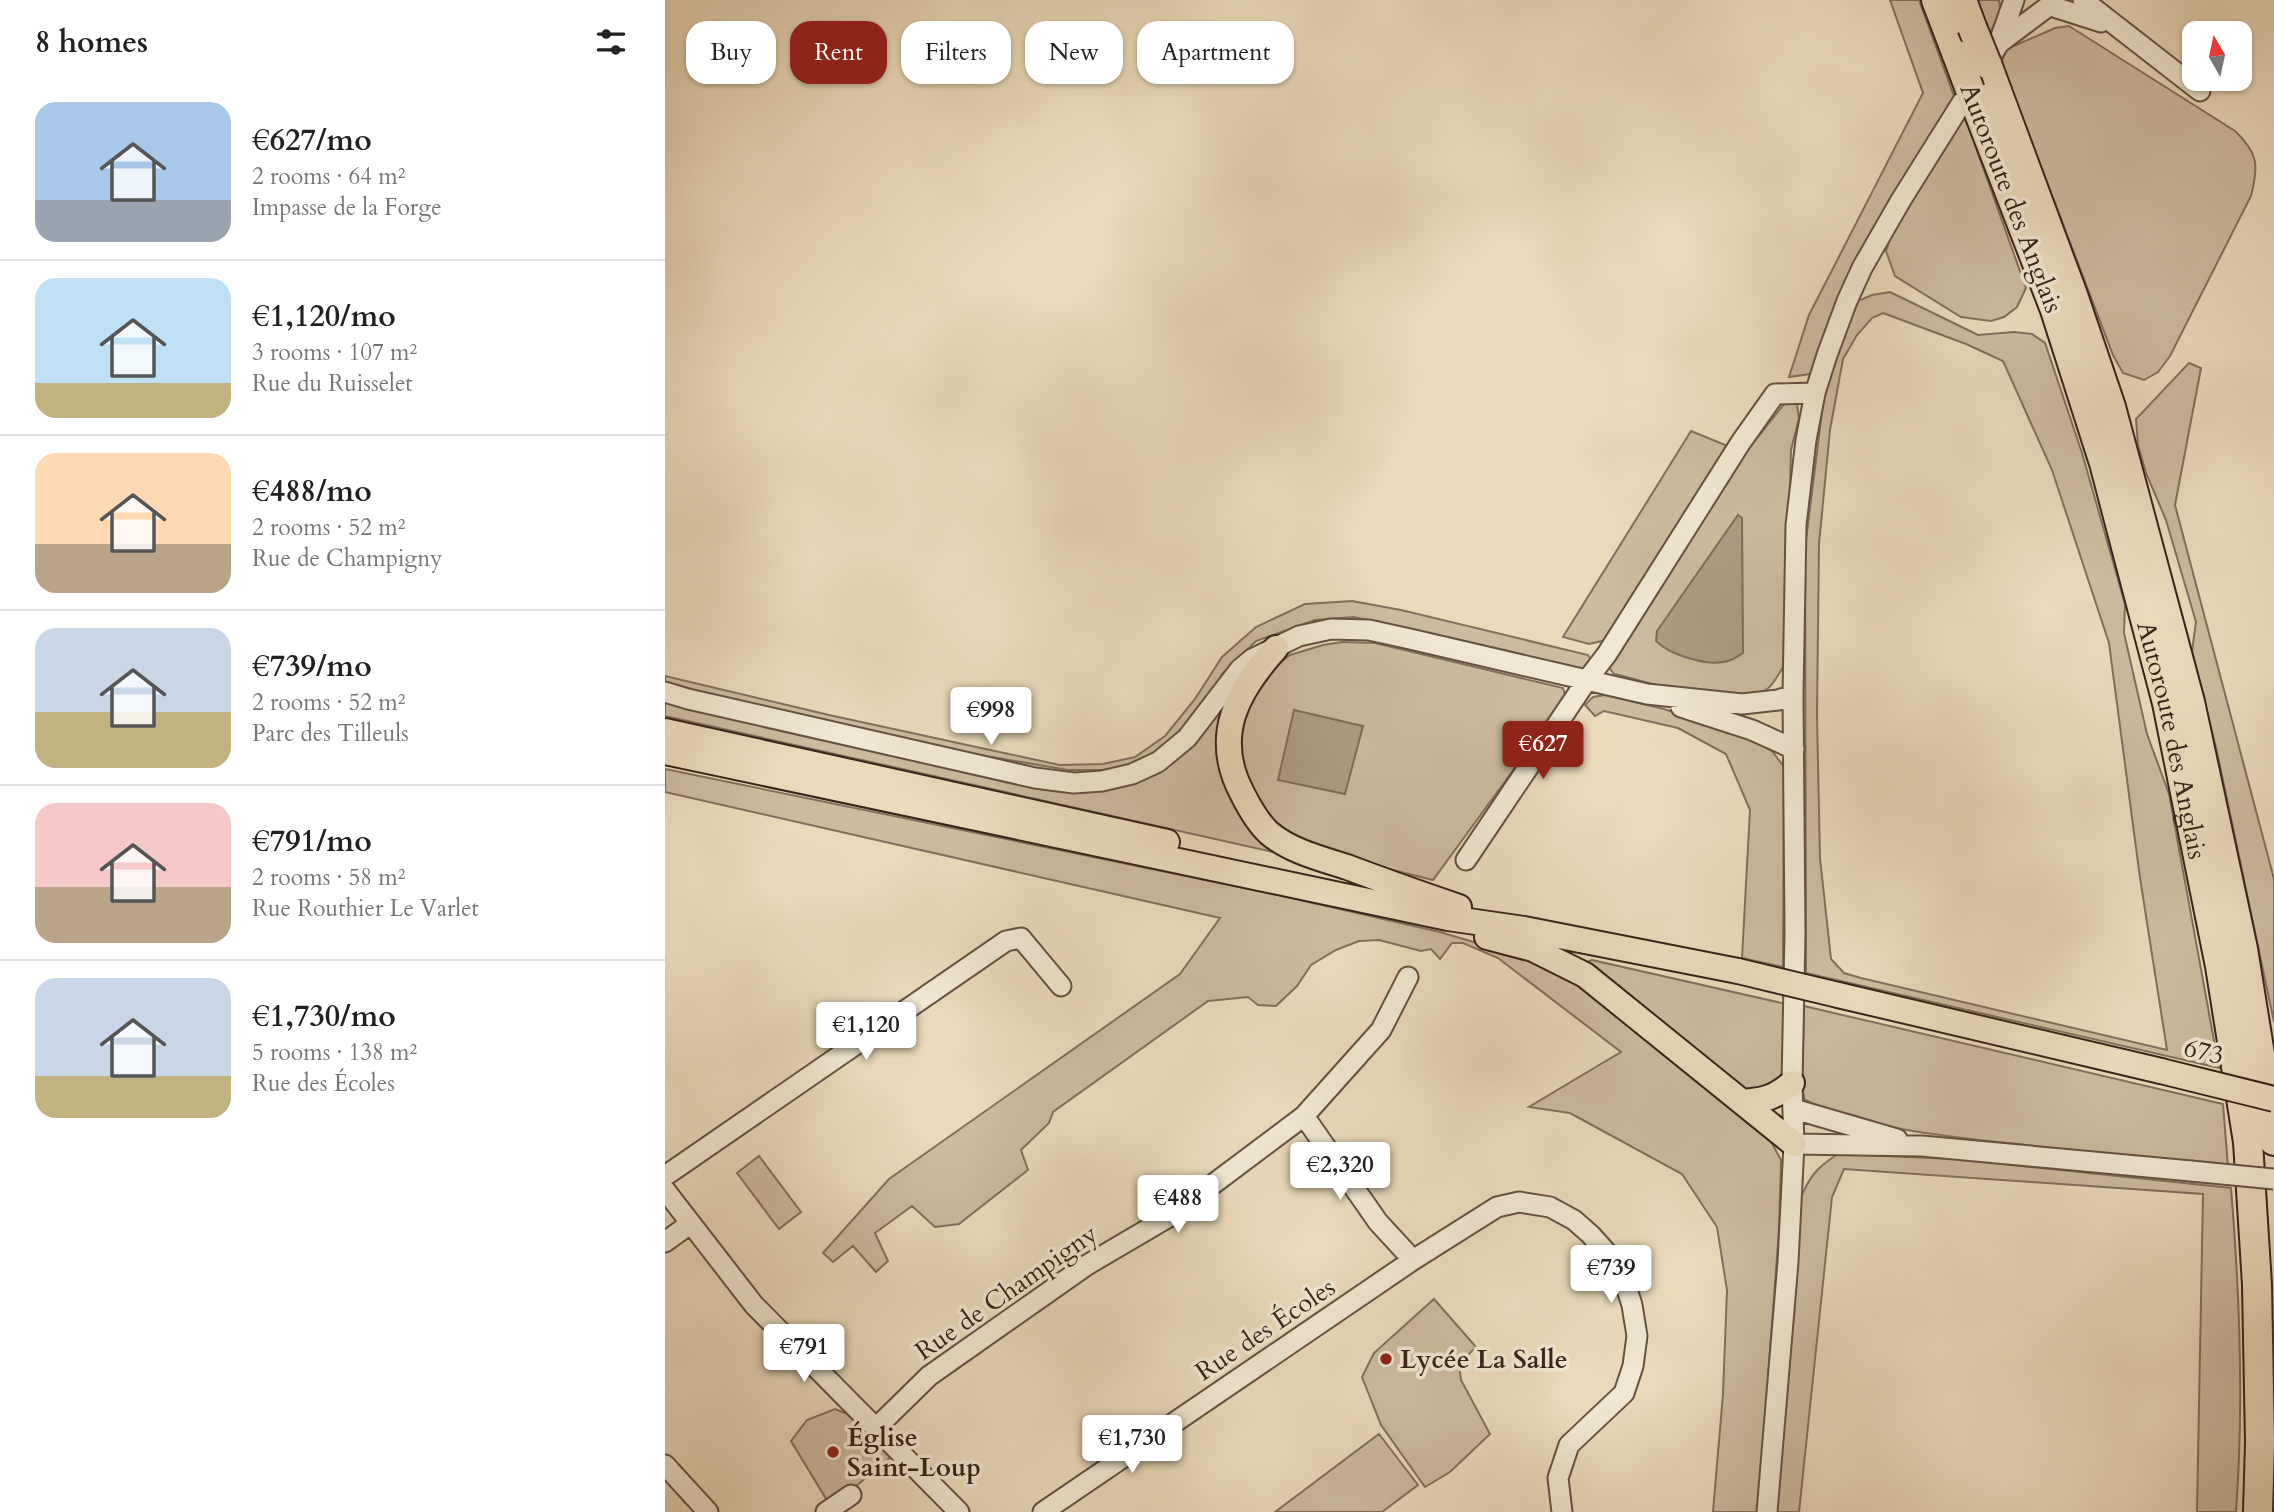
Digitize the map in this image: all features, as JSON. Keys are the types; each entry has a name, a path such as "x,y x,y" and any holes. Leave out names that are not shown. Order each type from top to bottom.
{"highway":[{"name":"Autoroute des Anglais","path":"1936,0 2055,310 2104,463 2167,703 2220,966 2248,1142 2257,1285 2260,1442 2258,1512"},
{"name":"Autoroute des Anglais","path":"1962,0 2073,295 2111,407 2190,702 2243,949 2274,1141"}],"main road":[{"path":"1276,648 1246,684 1237,704 1228,746 1237,784 1258,820 1270,833 1313,855 1524,929"},
{"path":"665,731 1459,907"},
{"path":"665,752 1448,918 1524,929"},
{"path":"1328,893 1533,949 1585,975 1794,1144"},
{"name":"673","path":"1524,929 1738,971 2274,1098"},
{"path":"1742,1102 1766,1100 1792,1083"}],"street":[{"path":"1767,1512 1788,1262 1794,1144 1793,695 1796,525 1806,440 1815,393 1835,330 1862,268 1894,210 1998,44 2014,0"},
{"path":"2022,0 2035,7 2055,5 2118,29"},
{"path":"2083,0 2182,77"},
{"path":"1998,44 2023,23 2055,5"},
{"path":"1466,860 1587,680 1608,654 1741,442 1776,394 1815,393"},
{"path":"665,692 1035,778 1074,783 1102,781 1132,774 1158,762 1187,738 1240,669 1252,659 1299,636 1314,632 1369,630 1647,694 1752,730 1794,749"},
{"path":"1647,694 1742,704 1793,695"},
{"path":"665,1176 1006,941 1021,939 1061,986"},
{"name":"Rue de Champigny","path":"876,1428 929,1376 1087,1265 1172,1215 1304,1116 1381,1030 1408,977"},
{"path":"1794,1109 1922,1146"},
{"path":"1304,1116 1378,1222 1413,1260"},
{"path":"1794,1144 1922,1146 2274,1179"},
{"path":"665,1190 754,1305 959,1512"},
{"name":"Rue des Écoles","path":"1043,1512 1413,1260 1497,1207 1519,1202 1551,1207 1574,1220 1607,1253 1623,1277 1632,1305 1637,1336 1633,1366 1624,1393 1569,1445 1557,1478 1562,1512"},
{"path":"665,1242 689,1222"},
{"path":"665,1465 708,1512"},
{"path":"827,1512 851,1496"}],"shaded area":[{"path":"1890,0 1919,0 1954,96 1860,253 1810,374 1789,377 1809,315 1923,93"},
{"path":"1974,0 1999,0 2001,11 1988,37"},
{"path":"2069,26 2235,131 2248,146 2255,160 2251,196 2170,356 2158,372 2144,380 2123,373 2113,355 2001,62 2007,49 2055,28"},
{"path":"1964,114 2026,288 2017,307 2004,317 1991,321 1961,317 1895,276 1886,251 1892,232"},
{"path":"1890,292 1978,335 2014,332 2032,334 2045,343 2082,453 2125,604 2124,633 2147,734 2169,794 2219,1068 1806,973 1805,548 1823,404 1837,348 1858,301","holes":["1883,313 2003,361 2052,470 2109,643 2140,878 2167,1050 1861,978 1844,973 1831,959 1820,858 1817,715 1819,544 1830,430 1843,359 1857,335 1872,318"]},
{"path":"2189,363 2201,368 2175,505 2274,879 2274,1022 2217,752 2192,651 2196,622 2166,520 2146,473 2138,445 2136,419"},
{"path":"1784,404 1797,404 1799,418 1791,450 1785,664 1777,678 1766,690 1752,696 1734,698 1692,693 1614,674 1608,666 1742,457"},
{"path":"1691,431 1730,447 1606,640 1589,644 1563,637"},
{"path":"1738,515 1742,518 1743,653 1730,660 1710,662 1670,651 1656,641 1657,631"},
{"path":"1352,601 1401,610 1588,655 1591,660 1587,669 1578,669 1354,617 1315,620 1256,641 1222,674 1208,701 1170,744 1125,768 1107,770 1068,770 939,748 665,685 665,676 1060,765 1103,764 1135,757 1165,736 1195,699 1222,657 1256,627 1305,604"},
{"path":"1342,642 1375,643 1563,688 1566,698 1433,880 1303,845 1269,817 1245,783 1238,739 1252,693 1270,671 1290,655"},
{"path":"1605,695 1664,709 1748,737 1772,751 1784,767 1783,967 1742,958 1750,810 1726,754 1678,728 1604,711 1595,716 1585,705 1593,697"},
{"path":"665,697 1104,788 1224,706 1223,714 1278,853 665,716"},
{"path":"1294,710 1363,726 1345,794 1278,780"},
{"path":"665,769 1278,895 1440,932 1530,959 1593,992 1769,1138 1781,1160 1779,1230 1758,1512 1713,1512 1723,1394 1727,1290 1717,1227 1682,1174 1570,1113 1529,1107 1621,1052 1498,958 1463,943 1452,943 1440,959 1431,949 1421,951 1379,940 1359,941 1336,950 1311,965 1297,986 1276,1006 1258,1005 1248,997 1208,1001 1053,1112 1049,1123 1021,1150 1028,1170 959,1224 935,1227 912,1206 875,1233 888,1261 876,1272 853,1246 833,1262 823,1253 889,1179 1180,974 1220,918 665,792"},
{"path":"1592,960 1786,1004 1782,1073 1775,1088 1747,1094 1599,977 1587,962"},
{"path":"1804,1006 2223,1104 2228,1167 1941,1135 1885,1126 1831,1111 1805,1100 1802,1088"},
{"path":"1838,1154 1955,1159 2231,1188 2240,1350 2236,1512 2197,1512 2203,1194 1844,1169 1832,1197 1799,1512 1774,1512 1801,1197 1816,1172"},
{"path":"759,1156 801,1212 779,1229 737,1173"},
{"path":"1434,1299 1476,1347 1459,1364 1461,1380 1490,1434 1450,1472 1425,1487 1381,1425 1362,1377 1374,1353"},
{"path":"835,1409 855,1417 892,1456 831,1507 791,1441 807,1420"},
{"path":"1379,1434 1418,1485 1382,1512 1275,1512"}],"place":[{"name":"Lycée La Salle","path":"1386,1359"},
{"name":"Église Saint-Loup","path":"833,1452"}]}
